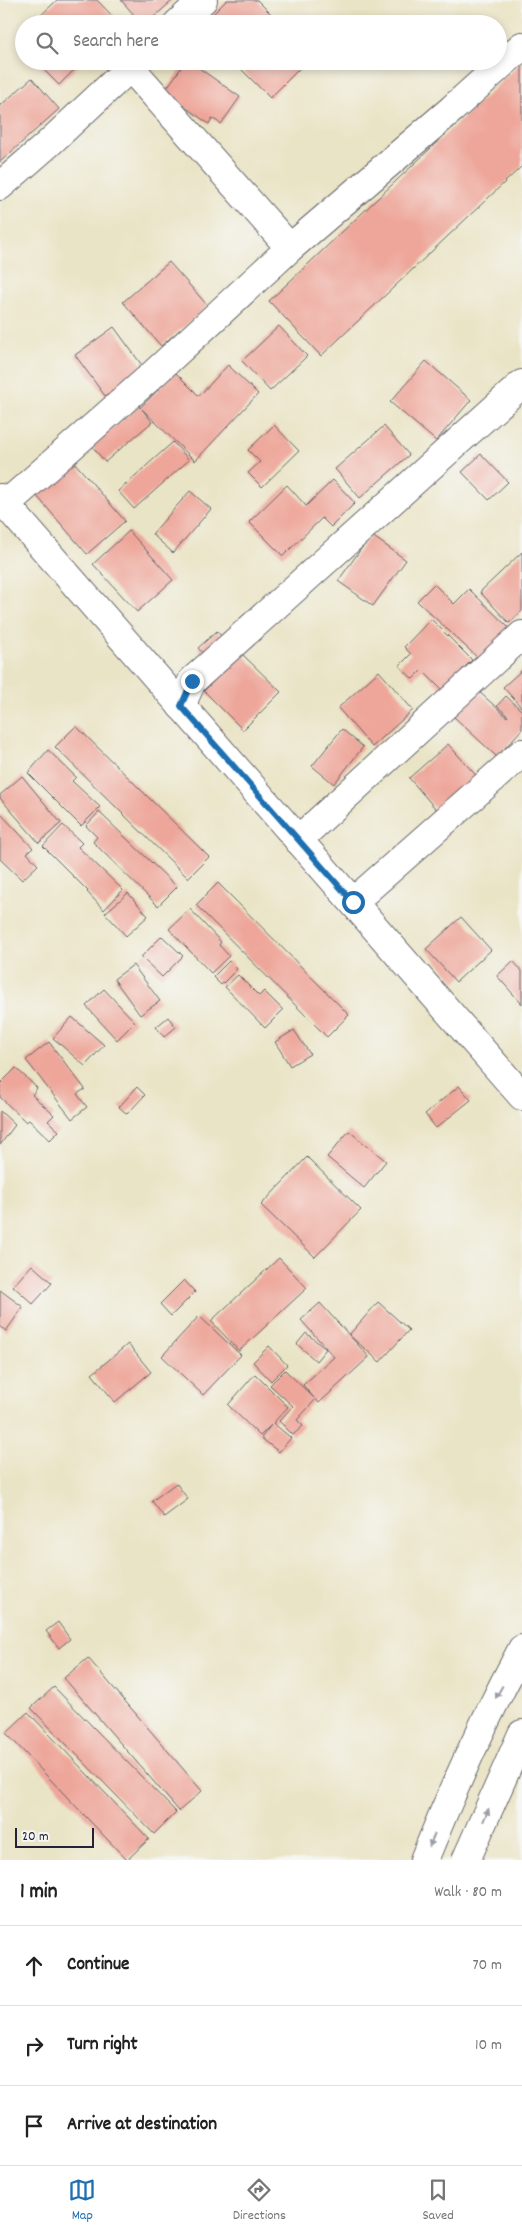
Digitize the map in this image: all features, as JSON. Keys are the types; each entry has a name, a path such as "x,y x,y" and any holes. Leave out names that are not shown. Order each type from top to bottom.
{"street":[{"path":"187,15 203,0"},
{"path":"507,60 522,46"},
{"path":"0,186 127,70"},
{"path":"139,70 290,248"},
{"path":"495,70 290,248 149,378 3,502 298,840 519,1087"},
{"path":"181,706 192,681 522,384"},
{"path":"298,840 522,635"},
{"path":"353,902 522,753"},
{"path":"424,1860 459,1773 522,1649"},
{"path":"466,1860 522,1734"}],"building":[{"path":"57,0 97,0 111,15 41,15"},
{"path":"121,0 173,0 156,15 134,15"},
{"path":"227,0 257,0 272,15 212,15"},
{"path":"522,62 522,166 321,356 269,301"},
{"path":"44,70 74,70 59,85"},
{"path":"180,70 202,70 240,97 221,124 212,118 209,124 164,92"},
{"path":"242,70 298,70 270,98"},
{"path":"32,78 59,109 0,162 0,104"},
{"path":"169,262 208,306 161,346 123,302"},
{"path":"279,326 307,356 270,391 242,361"},
{"path":"114,327 144,368 105,396 75,355"},
{"path":"426,361 471,400 436,441 390,402"},
{"path":"228,365 258,394 195,461 142,409 152,422 105,462 92,446 139,406 140,408 175,372 199,396"},
{"path":"274,425 299,451 262,487 248,473 260,462 248,450"},
{"path":"384,426 409,455 360,498 335,469"},
{"path":"173,442 189,460 134,509 118,491"},
{"path":"481,454 508,482 489,500 462,472"},
{"path":"74,462 125,521 87,554 36,495"},
{"path":"333,480 355,503 331,527 322,518 283,556 249,522 287,485 306,506"},
{"path":"190,491 211,509 173,553 152,534"},
{"path":"129,531 173,580 137,612 93,564"},
{"path":"371,535 406,560 373,606 338,581"},
{"path":"522,552 522,611 509,623 480,592"},
{"path":"434,584 454,604 469,589 509,628 479,659 417,601"},
{"path":"431,619 472,660 442,690 422,670 413,679 399,666 411,654 404,647"},
{"path":"217,631 226,642 208,659 198,648"},
{"path":"241,653 281,692 243,730 204,691"},
{"path":"522,670 522,708 503,687"},
{"path":"379,671 413,710 372,747 338,708"},
{"path":"476,689 507,717 497,706 506,696 522,711 522,729 497,757 452,715"},
{"path":"76,726 209,857 188,878 55,747"},
{"path":"342,729 363,747 334,784 312,766"},
{"path":"448,744 481,781 441,815 409,778"},
{"path":"48,750 76,777 72,781 100,807 81,826 28,773"},
{"path":"22,776 61,823 39,843 0,798 0,795"},
{"path":"99,812 177,887 158,906 93,842 97,837 86,826"},
{"path":"0,813 33,848 27,853 38,865 22,880 0,859"},
{"path":"63,825 82,843 78,847 123,890 104,910 88,891 43,846"},
{"path":"218,883 349,1015 327,1037 196,905"},
{"path":"128,893 148,916 126,936 105,913"},
{"path":"190,909 221,942 219,945 229,956 211,973 169,929"},
{"path":"461,917 491,950 456,982 426,949"},
{"path":"162,936 183,956 162,977 141,957"},
{"path":"229,961 237,969 221,985 213,977"},
{"path":"513,961 522,971 522,1004 497,976"},
{"path":"133,965 160,1001 140,1015 114,979"},
{"path":"238,975 259,996 264,991 283,1010 265,1028 225,987"},
{"path":"104,989 135,1022 117,1040 86,1006"},
{"path":"72,1017 104,1045 85,1066 53,1038"},
{"path":"168,1017 176,1027 164,1037 156,1027"},
{"path":"294,1030 310,1054 290,1066 275,1042"},
{"path":"49,1042 85,1089 77,1094 87,1107 72,1119 26,1060"},
{"path":"16,1068 37,1088 32,1095 54,1115 48,1121 59,1131 50,1140 29,1120 26,1122 0,1097 0,1084"},
{"path":"459,1086 471,1100 436,1128 425,1114"},
{"path":"137,1087 145,1095 127,1114 119,1107"},
{"path":"0,1111 15,1125 0,1145"},
{"path":"349,1131 386,1161 364,1188 327,1157"},
{"path":"307,1157 361,1210 315,1257 261,1205"},
{"path":"279,1258 307,1288 239,1351 211,1321"},
{"path":"32,1265 52,1283 33,1304 13,1286"},
{"path":"184,1280 195,1292 171,1316 160,1304"},
{"path":"0,1290 23,1307 6,1331 0,1326"},
{"path":"378,1302 409,1330 380,1362 349,1335"},
{"path":"320,1303 369,1357 319,1403 316,1399 297,1420 303,1426 293,1435 279,1421 293,1406 270,1385 285,1370 314,1398 303,1385 334,1357 301,1320"},
{"path":"199,1316 241,1355 203,1395 162,1356"},
{"path":"306,1333 326,1349 316,1361 297,1344"},
{"path":"128,1344 151,1372 115,1402 92,1374"},
{"path":"269,1346 287,1365 271,1381 253,1362"},
{"path":"255,1374 288,1407 273,1423 291,1438 279,1452 261,1438 271,1425 260,1436 228,1405"},
{"path":"176,1483 188,1499 164,1517 152,1501"},
{"path":"58,1622 70,1639 59,1648 46,1631"},
{"path":"88,1658 202,1791 179,1811 64,1678"},
{"path":"54,1687 176,1812 154,1834 31,1708"},
{"path":"28,1712 149,1839 127,1860 6,1733"}],"route":[{"path":"192,681 181,706 353,902"}]}
